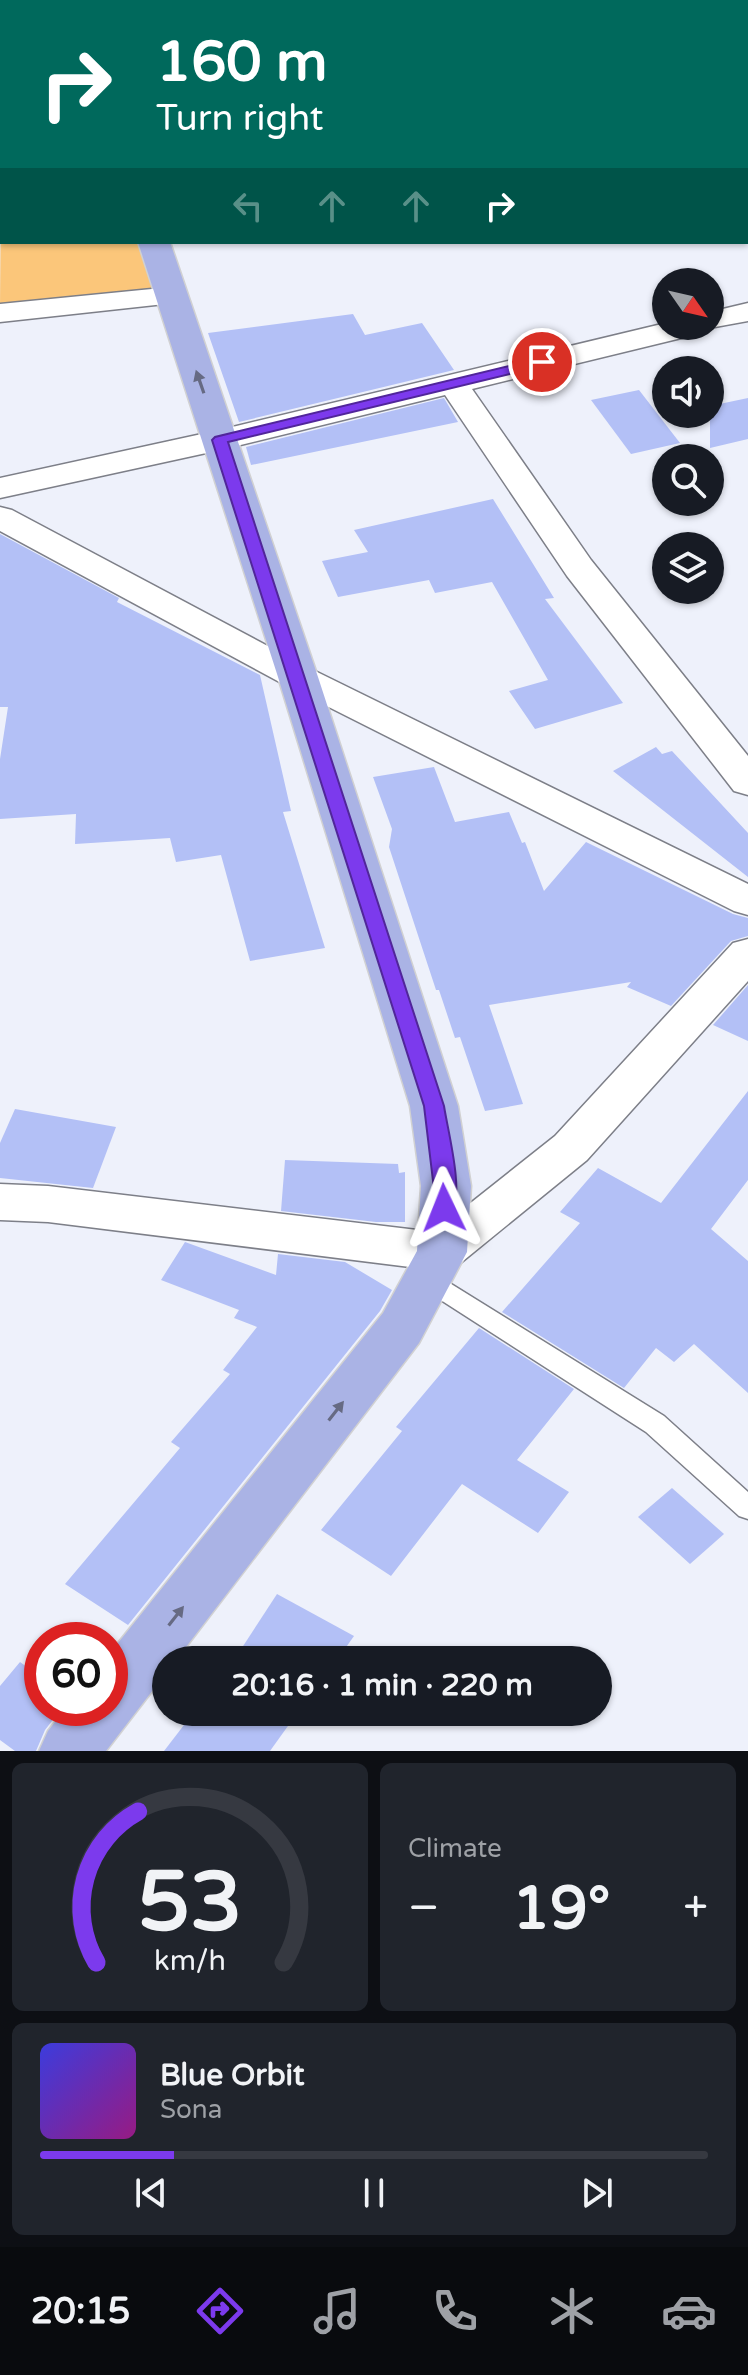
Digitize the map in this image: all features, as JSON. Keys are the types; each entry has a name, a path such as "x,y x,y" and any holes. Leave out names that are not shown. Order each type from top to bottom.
{"main road":[{"path":"128,1676 401,1328 434,1266 446,1186 434,1106 298,677 155,244"},
{"path":"69,1751 89,1726"}],"street":[{"path":"0,313 172,296"},
{"path":"724,318 748,312"},
{"path":"0,488 220,440 652,336"},
{"path":"453,384 579,568 748,782"},
{"path":"0,517 298,677 748,901"},
{"path":"0,1202 48,1204 434,1266 571,1148 748,954"}],"lane":[{"path":"434,1266 655,1424 748,1508"}],"shaded area":[{"path":"0,244 143,244 157,291 0,307"}],"building":[{"path":"353,314 365,335 422,323 454,370 239,422 208,333"},
{"path":"639,390 652,407 652,428 668,428 680,443 652,444 652,449 631,454 591,400"},
{"path":"444,398 458,422 251,465 246,447"},
{"path":"748,398 748,439 724,445 710,444 710,428 724,428 724,403"},
{"path":"493,499 554,598 545,599 623,703 535,729 509,691 548,680 492,582 435,593 429,580 338,597 322,561 368,552 354,530"},
{"path":"0,534 119,598 117,602 260,675 291,811 283,812 325,948 250,961 221,855 176,862 170,838 75,844 76,814 0,819 0,759 8,707 0,707"},
{"path":"656,747 662,754 672,751 748,833 748,877 613,771"},
{"path":"434,767 455,822 509,812 522,843 525,842 544,891 586,842 733,914 748,918 748,936 731,941 671,1006 627,987 631,982 489,1005 523,1104 485,1111 460,1037 455,1038 439,990 436,990 389,847 392,829 373,777"},
{"path":"748,985 748,1041 713,1025"},
{"path":"748,1091 748,1180 711,1229 748,1261 748,1393 694,1344 674,1362 656,1348 624,1388 502,1312 580,1223 560,1212 598,1168 661,1203"},
{"path":"15,1109 116,1127 93,1188 0,1178 0,1143"},
{"path":"285,1160 398,1164 399,1173 405,1172 405,1222 376,1222 281,1211"},
{"path":"185,1242 276,1275 278,1254 345,1262 392,1290 380,1311 128,1625 128,1622 65,1584 180,1448 171,1442 230,1374 223,1370 257,1327 234,1318 239,1310 161,1280"},
{"path":"479,1328 574,1389 517,1460 569,1492 538,1533 462,1484 391,1576 321,1530 402,1431 396,1427"},
{"path":"672,1488 724,1534 690,1564 638,1517"},
{"path":"277,1594 354,1636 347,1646 243,1646"},
{"path":"20,1662 24,1665 24,1726 48,1726 36,1751 15,1751 0,1740 0,1686"},
{"path":"183,1726 288,1726 270,1751 164,1751"}],"route":[{"path":"444,1208 446,1186 434,1106 220,440 542,362"}]}
